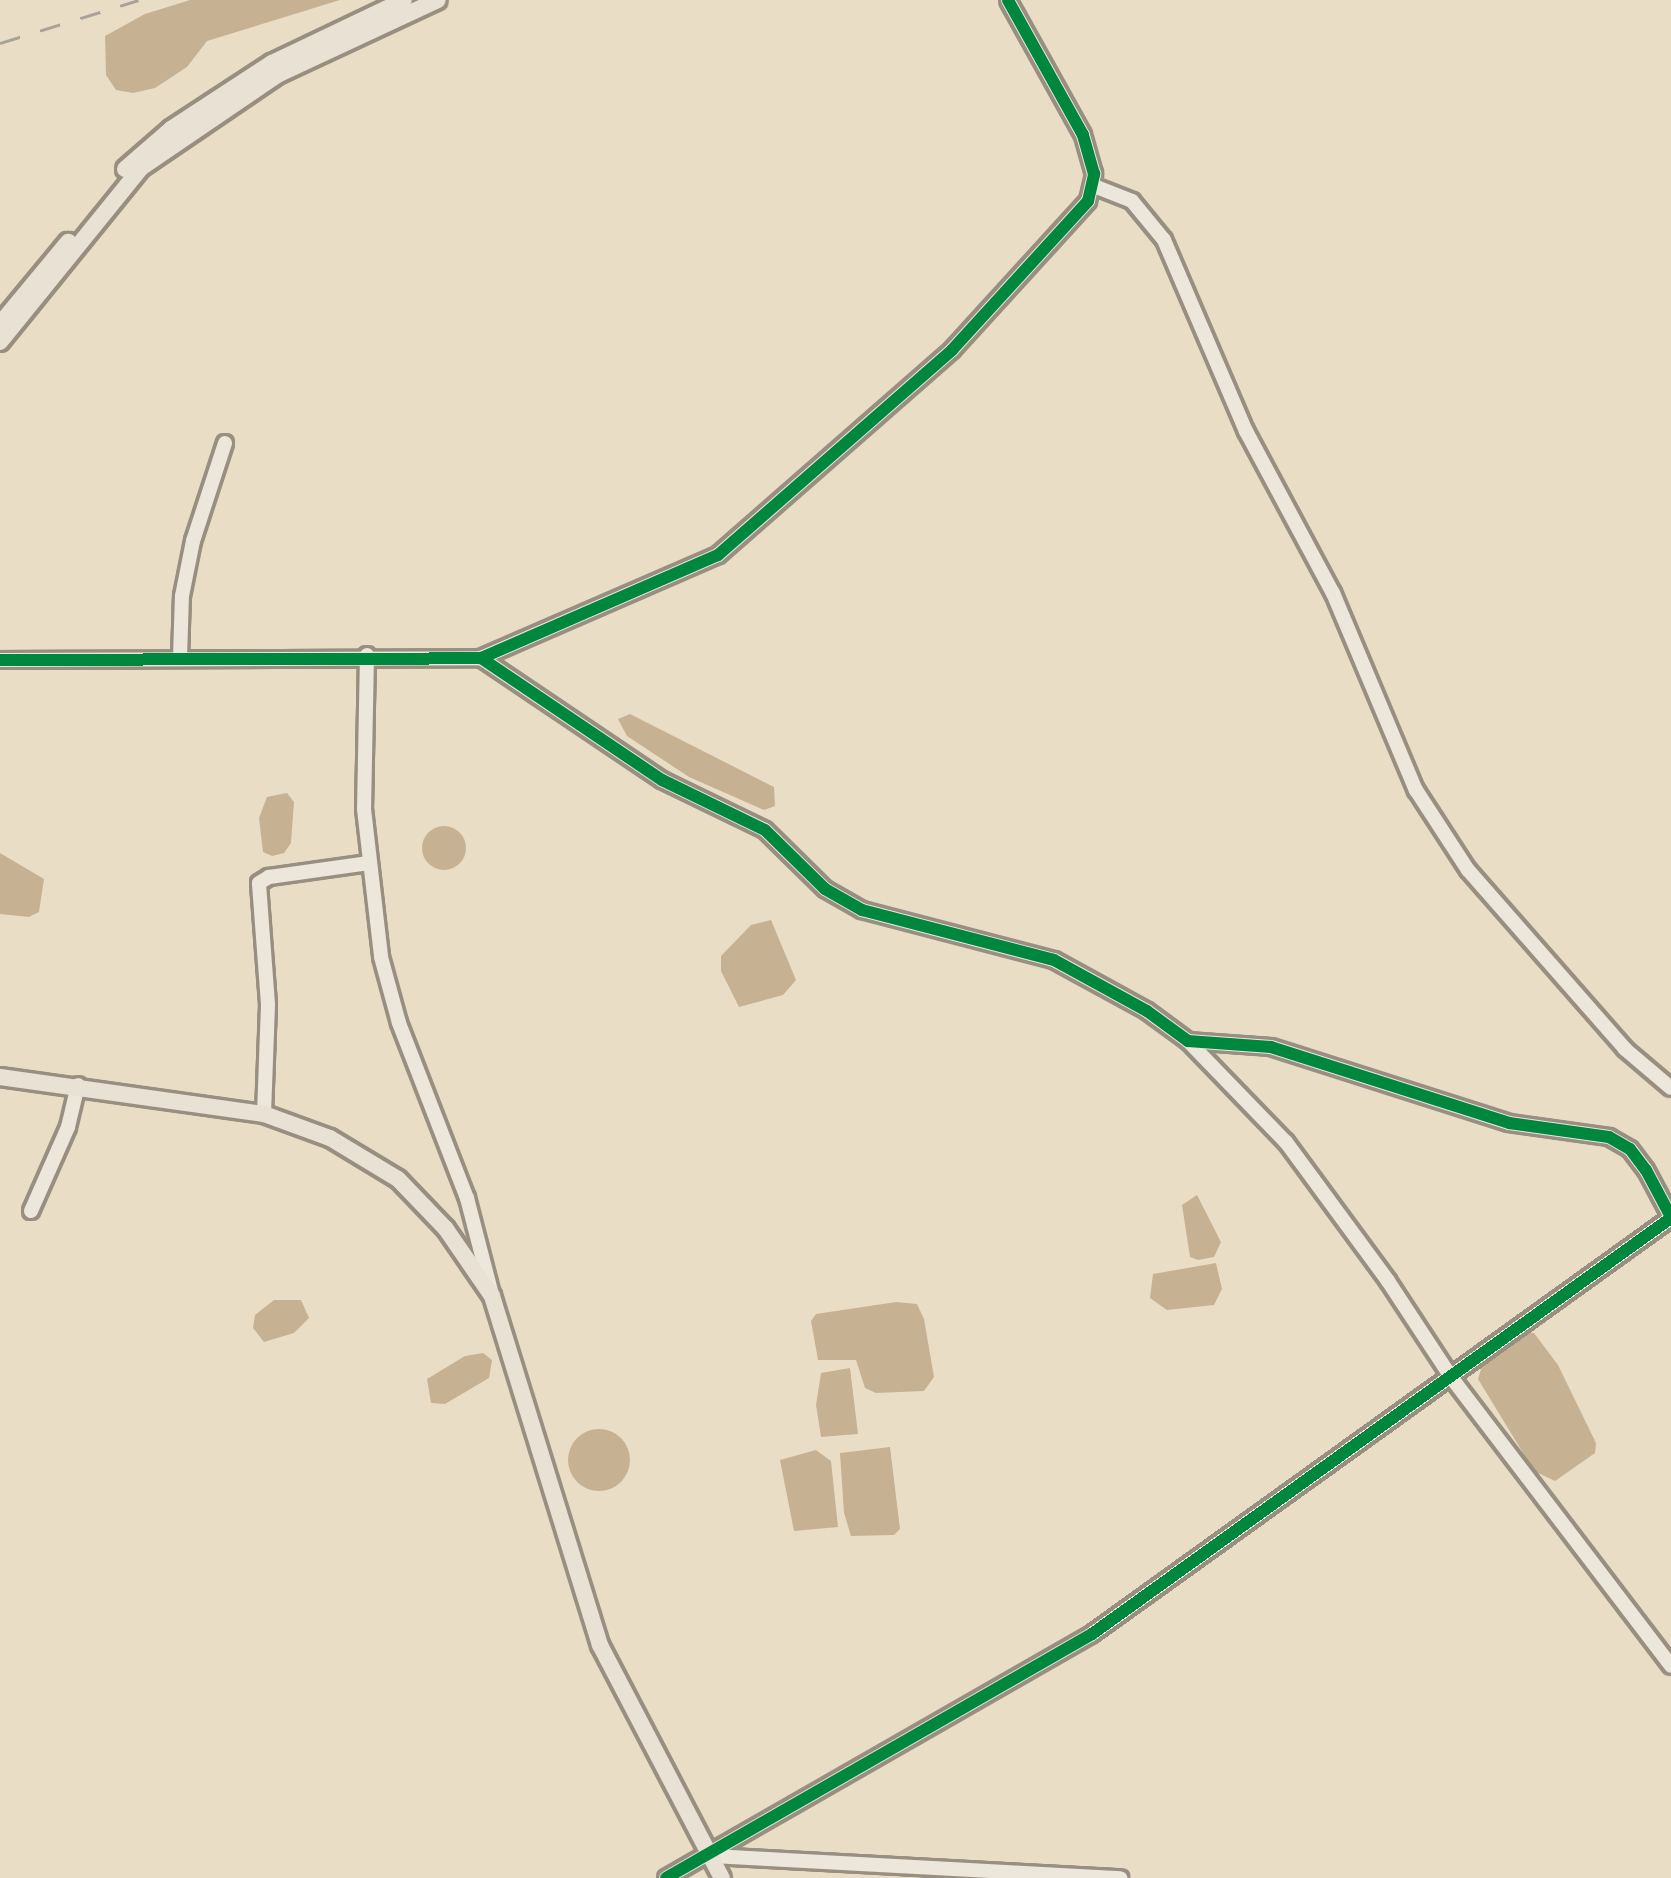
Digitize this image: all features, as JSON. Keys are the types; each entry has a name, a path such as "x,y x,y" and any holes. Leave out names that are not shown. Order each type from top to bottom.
{"main road":[{"path":"0,324 149,146 272,63 404,0"},
{"path":"0,342 141,168 279,74 438,0"},
{"path":"0,1077 263,1114 330,1138 398,1179 446,1229 492,1296 600,1645 722,1878"}],"street":[{"path":"0,660 481,658 718,555 952,350 1069,225 1094,186 1093,160 1083,135 1008,0"},
{"path":"1094,186 1132,201 1163,239 1246,431 1333,593 1415,790 1468,870 1625,1048 1671,1088"},
{"path":"180,658 182,596 193,541 225,442"},
{"path":"367,656 364,809 381,957 467,1198 492,1296"},
{"path":"481,658 662,780 764,830 837,897 862,910 1054,960 1147,1011 1188,1041 1286,1142 1388,1281 1450,1377 1671,1666"},
{"path":"263,1114 268,1004 259,883 269,877 369,863"},
{"path":"666,1878 1092,1634 1671,1217 1646,1169 1630,1149 1609,1137 1509,1123 1271,1047 1188,1041"},
{"path":"31,1211 68,1127 78,1085"},
{"path":"710,1856 1120,1878"}],"shaded area":[{"path":"190,0 340,0 207,41 187,67 155,88 133,93 116,90 106,75 105,36 145,14"},
{"path":"630,714 774,787 775,806 764,810 689,777 627,736 618,719"},
{"path":"287,793 294,802 291,843 284,853 272,856 263,852 259,818 267,797"},
{"path":"444,826 460,832 466,848 460,864 444,870 428,864 422,848 428,832"},
{"path":"0,853 44,879 39,912 29,917 0,914"},
{"path":"771,920 796,980 783,995 739,1007 721,971 721,956 751,925"},
{"path":"1197,1195 1221,1242 1214,1257 1198,1260 1190,1257 1182,1205"},
{"path":"1216,1263 1222,1289 1214,1305 1167,1310 1150,1298 1153,1274"},
{"path":"274,1300 301,1300 309,1318 294,1333 264,1342 253,1328 255,1315"},
{"path":"896,1302 917,1304 924,1319 934,1377 924,1391 876,1393 865,1388 856,1360 818,1360 811,1321 816,1314"},
{"path":"1524,1332 1534,1333 1558,1365 1596,1443 1595,1453 1555,1481 1534,1471 1478,1379 1484,1360"},
{"path":"483,1353 492,1360 489,1378 445,1404 431,1403 427,1379 465,1356"},
{"path":"850,1368 858,1434 821,1437 816,1405 821,1373"},
{"path":"599,1429 621,1438 630,1460 621,1482 599,1491 577,1482 568,1460 577,1438"},
{"path":"890,1447 900,1529 894,1535 851,1536 844,1513 840,1453"},
{"path":"816,1450 831,1461 838,1527 794,1531 780,1460"}],"railway":[{"path":"0,43 139,0"}],"cycle path":[{"path":"0,660 481,658 718,555 952,350 1088,201 1094,174 1083,135 1008,0"},
{"path":"481,658 662,780 765,830 825,889 862,910 1054,960 1147,1011 1188,1041 1271,1047 1509,1123 1609,1137 1630,1149 1671,1217"},
{"path":"666,1878 1092,1634 1671,1218"}]}
